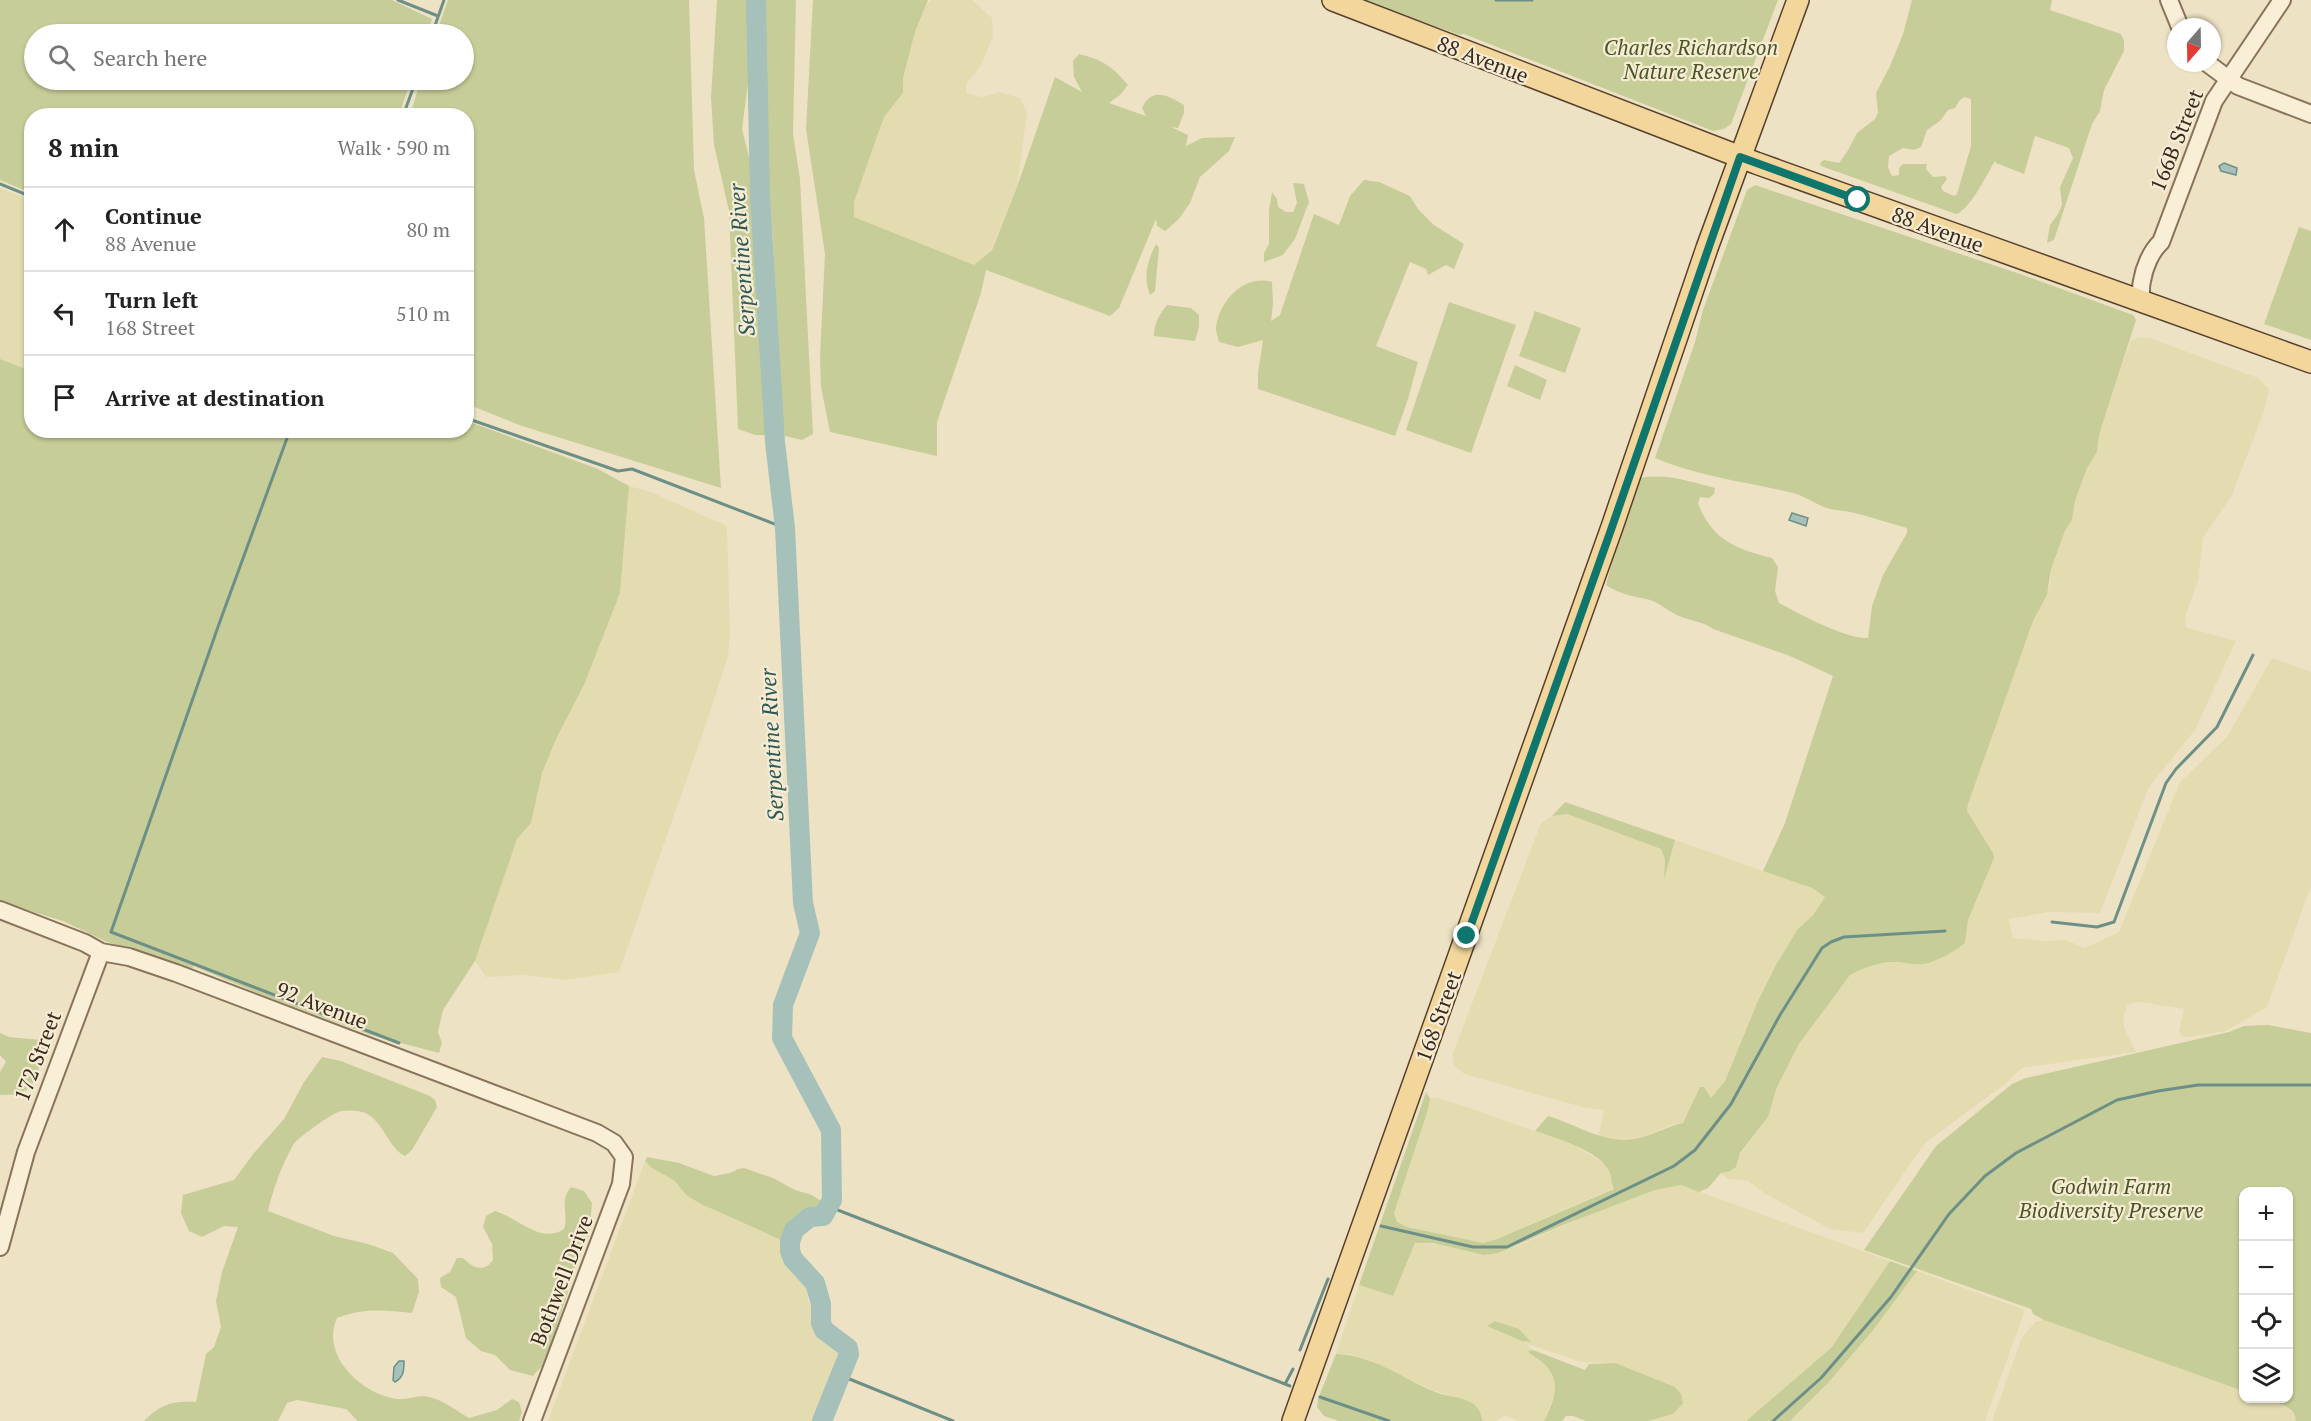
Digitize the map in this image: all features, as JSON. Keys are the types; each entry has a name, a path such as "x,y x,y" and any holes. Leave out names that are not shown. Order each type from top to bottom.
{"main road":[{"name":"88 Avenue","path":"1333,0 1740,157 2141,292 2311,362"},
{"name":"168 Street","path":"1293,1421 1612,527 1740,157 1798,0"}],"street":[{"path":"2169,0 2176,18"},
{"name":"166B Street","path":"2141,292 2153,249 2161,242 2214,101 2282,0"},
{"path":"2218,72 2257,95 2311,114"},
{"name":"92 Avenue","path":"0,910 85,943 101,952 129,957 176,973 597,1132 614,1143 622,1154"},
{"name":"172 Street","path":"0,1247 26,1152 101,952"},
{"name":"Bothwell Drive","path":"532,1421 621,1184 624,1165 622,1154"}],"shaded area":[{"path":"931,0 972,0 992,18 993,37 980,67 966,84 966,93 982,97 999,92 1020,98 1027,112 1017,187 991,250 974,265 854,217 854,202 884,117 903,93 903,78 915,32 926,5"},
{"path":"0,188 24,197 24,368 0,359"},
{"path":"2139,337 2150,338 2258,378 2269,389 2264,411 2232,495 2203,538 2198,581 2186,614 2185,627 2236,641 2195,730 2149,787 2100,913 2049,912 2009,919 2013,938 2044,941 2066,940 2085,948 2119,932 2180,782 2227,737 2272,658 2311,672 2311,886 2267,1007 2226,1031 2189,1037 2182,1036 2179,1031 2184,1009 2140,1002 2128,1004 2124,1014 2124,1027 2136,1052 2022,1068 2005,1084 1924,1144 1863,1233 1830,1229 1764,1193 1748,1181 1728,1179 1721,1173 1737,1159 1768,1117 1777,1087 1799,1044 1850,975 1862,968 1879,964 1897,962 1923,964 1965,943 1968,920 1992,862 1993,853 1967,811 1969,797 2033,621 2050,586 2051,569 2065,531 2072,520 2075,501 2087,468 2098,448 2099,435 2130,342"},
{"path":"629,486 651,492 727,526 730,633 728,657 619,972 566,980 524,975 486,977 475,961 508,863 517,839 531,822 542,773 557,737 584,685 620,593"},
{"path":"1567,814 1661,849 1665,859 1664,873 1675,840 1812,888 1825,897 1813,915 1797,930 1776,965 1757,1003 1725,1081 1714,1096 1711,1098 1708,1095 1690,1111 1683,1123 1670,1125 1640,1138 1606,1139 1599,1134 1604,1110 1586,1108 1464,1074 1454,1065 1453,1053 1541,823 1552,816"},
{"path":"1430,1098 1467,1107 1574,1145 1609,1169 1614,1188 1497,1239 1482,1243 1407,1227 1396,1222 1394,1213"},
{"path":"645,1161 652,1168 675,1181 686,1195 781,1240 781,1249 792,1268 807,1283 808,1302 818,1309 819,1327 845,1354 821,1410 813,1421 548,1421"},
{"path":"1681,1185 1890,1261 1831,1348 1746,1421 1647,1421 1650,1420 1626,1368 1615,1363 1581,1362 1525,1343 1533,1350 1529,1351 1532,1356 1551,1370 1556,1380 1556,1391 1544,1421 1518,1421 1505,1415 1496,1421 1483,1421 1481,1414 1466,1400 1434,1391 1374,1362 1349,1354 1336,1354 1359,1285 1393,1296 1415,1243 1515,1247 1607,1207 1655,1190"},
{"path":"1917,1271 2025,1310 1985,1421 1790,1421 1829,1382 1874,1329"},
{"path":"2044,1320 2239,1390 2239,1403 2276,1403 2288,1407 2296,1421 1992,1421 2022,1337 2035,1322"}],"green space":[{"path":"0,0 392,0 432,19 430,24 24,24 24,90 408,90 401,108 24,108 24,190 0,180"},
{"path":"448,0 689,0 694,170 704,218 721,488 522,426 474,407 474,108 412,108 418,90 474,90 474,24 440,24"},
{"path":"717,0 750,0 750,67 742,129 754,177 769,435 755,435 738,429 729,211 714,145 711,97"},
{"path":"765,0 796,0 793,134 800,179 813,434 802,440 785,436 777,389 773,239 763,125"},
{"path":"813,0 928,0 915,32 903,78 903,93 884,117 854,202 854,217 974,265 992,250 1017,187 1055,77 1082,92 1074,77 1073,61 1079,54 1106,65 1128,85 1109,103 1146,116 1142,108 1150,97 1155,95 1172,98 1184,105 1184,113 1178,128 1171,127 1188,135 1186,146 1202,138 1235,137 1229,151 1200,177 1190,203 1179,219 1165,231 1157,226 1156,219 1119,308 1110,316 986,270 981,293 937,422 937,456 830,432 821,387 820,357 825,254 806,129"},
{"name":"Charles Richardson Nature Reserve","path":"1362,0 1778,0 1731,124 1724,129 1713,131 1464,34 1460,35"},
{"path":"1912,0 2052,0 2050,10 2121,34 2124,51 2104,90 2100,111 2092,124 2054,240 2047,243 2050,225 2062,205 2060,187 2073,158 2069,148 2035,136 2024,174 1995,161 1967,206 1956,214 1821,166 1820,163 1824,160 1839,163 1857,133 1875,119 1878,113 1876,93 1903,34","holes":["1964,97 1971,99 1971,146 1957,194 1954,196 1943,191 1941,187 1947,179 1945,176 1933,177 1926,169 1927,164 1903,164 1899,168 1899,175 1892,176 1888,167 1889,156 1903,148 1914,150 1921,147 1927,130 1941,120 1948,110 1955,108"]},
{"path":"1364,180 1379,182 1410,196 1418,209 1434,225 1464,244 1454,269 1446,265 1428,275 1426,269 1410,262 1376,346 1418,362 1395,436 1258,389 1263,340 1238,347 1219,342 1216,330 1218,318 1228,299 1243,286 1252,282 1272,282 1271,321 1280,315 1314,214 1339,225 1350,196"},
{"path":"1293,183 1304,184 1309,202 1295,239 1283,255 1264,262 1264,253 1269,244 1269,210 1272,192 1277,199 1278,207 1286,212 1293,212 1297,203"},
{"path":"1755,185 2020,274 2133,315 2136,320 2099,435 2097,452 2087,468 2075,501 2072,520 2065,531 2051,569 2047,595 2033,621 1968,804 1967,811 1994,858 1968,920 1965,943 1945,956 1928,963 1886,962 1850,975 1799,1044 1777,1087 1768,1117 1740,1153 1736,1167 1721,1173 1708,1188 1699,1192 1681,1185 1655,1190 1498,1253 1484,1255 1434,1243 1415,1243 1393,1296 1359,1285 1426,1092 1430,1098 1429,1106 1394,1213 1397,1222 1407,1227 1483,1243 1614,1189 1609,1171 1596,1157 1565,1141 1535,1131 1548,1116 1594,1134 1618,1139 1643,1137 1683,1123 1700,1087 1704,1087 1711,1098 1725,1081 1757,1003 1776,965 1797,930 1813,915 1825,897 1812,888 1763,871 1785,823 1833,676 1790,656 1679,616 1654,601 1622,593 1606,585 1616,546 1641,478 1678,479 1715,488 1714,494 1709,498 1700,497 1698,503 1704,516 1710,526 1727,541 1747,551 1772,558 1778,567 1775,591 1779,603 1835,630 1868,638 1872,606 1883,575 1907,533 1907,528 1863,515 1831,509 1793,493 1706,475 1655,458 1695,342 1703,310 1747,190"},
{"path":"2299,227 2311,231 2311,340 2264,324"},
{"path":"1156,244 1159,248 1155,291 1150,295 1147,269"},
{"path":"1449,302 1516,325 1471,453 1406,430"},
{"path":"1167,305 1191,308 1199,315 1199,327 1195,341 1154,336 1158,319"},
{"path":"1535,311 1581,328 1565,373 1519,356"},
{"path":"0,359 24,368 24,438 474,438 474,424 598,469 629,486 620,593 584,685 557,737 542,773 531,823 517,839 475,961 443,1010 438,1032 442,1043 439,1053 371,1035 262,995 194,966 191,970 107,942 63,921 0,902"},
{"path":"1515,365 1547,380 1540,400 1507,386"},
{"path":"1565,802 1675,840 1664,879 1665,859 1661,849 1567,814 1552,816"},
{"name":"Godwin Farm Biodiversity Preserve","path":"2268,1025 2311,1033 2311,1421 2296,1421 2289,1408 2276,1403 2293,1403 2293,1187 2239,1187 2239,1390 2044,1320 2033,1314 2031,1309 1864,1250 1936,1146 2012,1084 2026,1078 2229,1032 2244,1026"},
{"path":"0,1033 9,1037 41,1040 46,1046 33,1082 22,1092 0,1095 0,1072 6,1062 0,1055"},
{"path":"322,1057 341,1061 430,1096 435,1100 437,1107 412,1150 405,1156 395,1148 369,1115 355,1111 337,1112 293,1145 278,1177 268,1211 334,1236 393,1253 418,1279 419,1292 412,1313 374,1311 337,1318 333,1332 334,1346 339,1359 358,1381 384,1396 397,1399 419,1396 433,1398 469,1418 497,1410 512,1399 519,1402 522,1412 519,1421 358,1421 346,1409 297,1400 287,1403 278,1421 144,1421 167,1405 196,1402 206,1354 214,1347 221,1327 216,1301 222,1272 238,1227 224,1226 202,1237 189,1231 181,1213 183,1195 234,1180 284,1119 304,1082"},
{"path":"647,1157 679,1163 714,1176 744,1168 812,1195 821,1201 821,1207 817,1211 808,1212 781,1240 686,1195 675,1181 652,1168 645,1161"},
{"path":"571,1187 584,1191 592,1203 589,1235 571,1276 567,1295 542,1366 533,1376 510,1370 495,1355 481,1351 466,1338 456,1297 441,1287 440,1278 450,1272 457,1258 463,1258 478,1268 490,1264 493,1260 492,1244 483,1227 486,1216 495,1211 538,1232 547,1234 564,1229 565,1202 567,1192"},
{"path":"1890,1261 1917,1271 1874,1329 1829,1382 1790,1421 1746,1421 1831,1348"},
{"path":"1495,1321 1519,1329 1531,1342 1522,1341 1487,1326"},
{"path":"1533,1350 1585,1370 1589,1364 1615,1363 1675,1387 1681,1394 1683,1403 1673,1414 1647,1421 1586,1421 1566,1416 1562,1421 1544,1421 1551,1406 1555,1384 1549,1370 1528,1351"},
{"path":"1336,1354 1362,1358 1435,1392 1470,1402 1478,1409 1483,1421 1339,1421 1324,1416 1317,1407 1318,1399"}],"water":[{"path":"2224,163 2237,168 2236,175 2221,171 2219,166"},
{"path":"1792,513 1808,518 1806,526 1789,520"},
{"path":"399,1361 404,1361 404,1370 402,1376 395,1382 393,1380 394,1367"}],"waterway":[{"path":"398,0 438,16"},
{"path":"436,24 444,0"},
{"name":"Serpentine River","path":"756,0 760,196 775,442 785,528 803,903 810,933 783,1005 782,1038 831,1130 832,1200 823,1216 810,1217 794,1230 790,1251 793,1259 815,1283 821,1304 821,1323 824,1330 848,1348 849,1354 822,1421"},
{"path":"1496,0 1532,0"},
{"path":"406,108 412,90"},
{"path":"0,184 24,194"},
{"path":"474,421 618,471 632,469 785,528"},
{"path":"287,438 111,932 399,1043"},
{"path":"2052,922 2097,927 2114,922 2166,783 2176,769 2217,727 2253,655"},
{"path":"1381,1226 1473,1247 1507,1247 1674,1166 1695,1150 1731,1104 1780,1015 1822,948 1844,937 1945,931"},
{"path":"1773,1421 1821,1378 1891,1297 1949,1214 1985,1176 2016,1153 2117,1100 2198,1085 2311,1085"},
{"path":"830,1207 1290,1386"},
{"path":"1300,1350 1328,1279"},
{"path":"1285,1384 1293,1369"},
{"path":"842,1376 953,1421"},
{"path":"1320,1397 1389,1421"}],"route":[{"path":"1467,936 1740,157 1858,200"}]}
